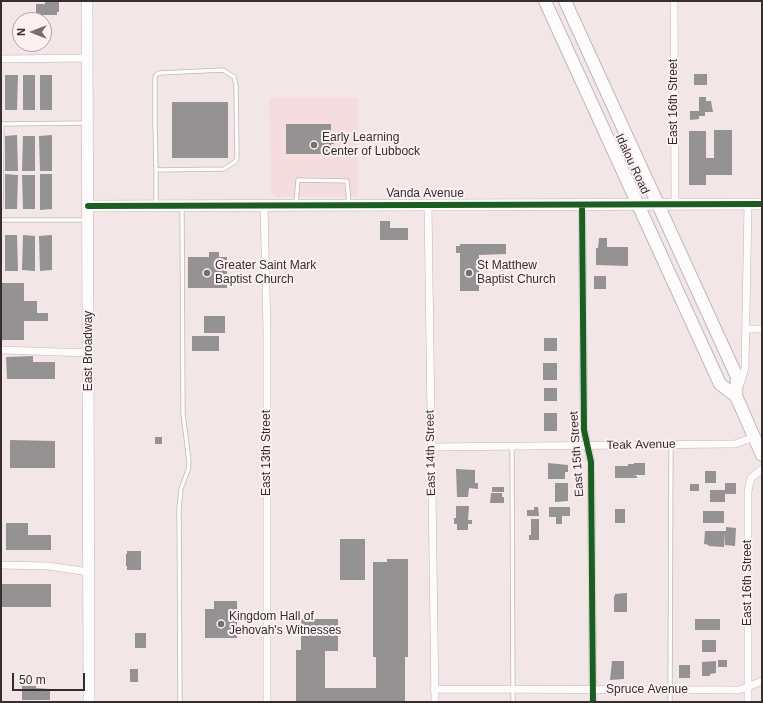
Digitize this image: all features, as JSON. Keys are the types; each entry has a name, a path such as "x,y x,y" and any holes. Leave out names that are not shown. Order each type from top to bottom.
{"main road":[{"name":"East Broadway","path":"87,1 89,702"},
{"name":"Idalou Road","path":"545,1 720,384 736,396"},
{"name":"Idalou Road","path":"565,1 737,377 736,396 762,455"},
{"name":"Vanda Avenue","path":"88,206 762,204"}],"street":[{"name":"East 16th Street","path":"674,1 675,204"},
{"path":"1,59 88,58"},
{"name":"East 15th Street","path":"582,204 584,430 591,462 593,702"},
{"path":"736,396 745,368 748,204"},
{"name":"East 13th Street","path":"264,205 267,333 267,702"},
{"name":"East 14th Street","path":"428,205 434,702"},
{"path":"746,329 762,329"},
{"path":"1,350 89,352"},
{"name":"Teak Avenue","path":"431,446 729,444 754,437"},
{"name":"East 16th Street","path":"748,702 748,491 751,478 762,469"},
{"path":"1,565 48,566 89,572"},
{"name":"Spruce Avenue","path":"434,690 738,690 762,681"}],"lane":[{"path":"156,170 224,169 236,161 236,92 234,77 223,70 156,74 155,77 156,205"},
{"path":"1,207 2,124 87,123"},
{"path":"296,205 298,180 347,181 349,205"},
{"path":"180,702 179,508 181,489 188,470 189,462 183,413 182,205"},
{"path":"1,220 88,220"},
{"path":"670,702 671,444"},
{"path":"512,446 512,702"}],"shaded area":[{"name":"Early Learning Center of Lubbock","path":"269,98 358,98 358,197 277,197 271,192"}],"building":[{"path":"45,2 59,2 59,12 57,12 57,15 52,15 52,12 36,12 36,4 45,4"},
{"path":"694,74 707,74 707,85 694,85"},
{"path":"5,75 18,75 17,110 5,110"},
{"path":"23,75 35,75 35,110 23,110"},
{"path":"40,75 52,75 52,110 40,110"},
{"path":"699,97 706,97 706,101 711,101 713,112 705,112 705,116 699,116 699,119 690,120 690,111 699,111"},
{"path":"172,102 228,102 228,158 172,158"},
{"path":"286,124 331,124 331,138 334,138 334,144 331,144 331,154 286,154"},
{"path":"714,130 732,130 732,175 706,175 706,185 689,185 689,131 706,131 706,158 714,158"},
{"path":"17,135 18,171 5,171 5,136"},
{"path":"52,135 52,171 40,171 39,136"},
{"path":"23,136 35,136 35,171 22,171"},
{"path":"5,174 18,175 17,209 5,209"},
{"path":"40,174 52,174 52,209 40,210"},
{"path":"22,175 35,175 35,209 23,209"},
{"path":"380,221 390,221 390,228 408,228 408,240 380,240"},
{"path":"5,235 17,235 18,271 5,271"},
{"path":"23,235 35,236 35,271 22,270"},
{"path":"52,235 52,270 40,271 39,236"},
{"path":"599,238 607,238 607,247 628,247 628,266 596,265 596,248 598,248"},
{"name":"St Matthew Baptist Church","path":"460,244 506,244 506,254 479,255 479,291 460,291 460,253 456,253 456,246 460,246"},
{"name":"Greater Saint Mark Baptist Church","path":"209,252 219,252 219,257 227,257 227,288 188,288 188,257 209,257"},
{"path":"594,276 606,276 606,289 594,289"},
{"path":"1,283 24,283 24,301 37,301 37,313 48,313 48,321 24,321 24,340 1,340"},
{"path":"204,316 225,316 225,333 204,333"},
{"path":"192,336 219,336 219,351 192,351"},
{"path":"544,338 557,338 557,351 544,351"},
{"path":"33,356 33,362 55,362 55,379 7,379 6,357"},
{"path":"543,363 557,363 557,380 543,380"},
{"path":"544,388 557,388 557,401 544,401"},
{"path":"544,413 557,413 557,431 544,431"},
{"path":"155,437 162,437 162,444 155,444"},
{"path":"10,440 55,441 55,468 10,468"},
{"path":"548,463 568,465 568,472 565,472 565,479 548,479"},
{"path":"645,463 645,475 633,475 637,476 637,478 615,478 615,466 628,466 628,464"},
{"path":"456,469 475,470 475,483 478,483 478,489 469,488 468,497 457,497"},
{"path":"705,471 716,471 716,483 705,483"},
{"path":"555,483 568,483 568,501 555,502"},
{"path":"725,483 736,483 736,494 725,494 725,502 710,502 710,490 725,490"},
{"path":"690,484 699,484 699,491 690,491"},
{"path":"492,487 504,487 504,492 492,492"},
{"path":"491,493 502,493 504,503 490,503"},
{"path":"456,506 469,506 468,520 472,520 472,524 468,524 468,530 457,530 457,524 454,524 454,518 456,518"},
{"path":"534,507 538,507 539,516 527,516 527,510 534,510"},
{"path":"549,507 570,507 570,516 562,516 562,524 556,524 556,517 549,517"},
{"path":"615,509 625,509 625,523 615,523"},
{"path":"703,511 724,511 724,523 703,523"},
{"path":"531,519 539,519 539,540 529,540 529,535 531,535"},
{"path":"6,523 28,523 28,535 51,535 51,550 6,550"},
{"path":"726,527 736,528 735,546 725,545 725,533 724,547 708,546 709,545 704,544 705,531 726,531"},
{"path":"340,539 365,539 365,580 340,580"},
{"path":"127,551 141,551 141,570 127,570"},
{"path":"387,559 408,559 408,657 405,657 405,702 296,701 296,650 301,650 301,619 338,619 338,651 325,651 325,688 376,688 376,657 373,657 373,562 387,562"},
{"path":"1,584 51,584 51,607 1,607"},
{"path":"627,593 627,612 614,612 615,594"},
{"name":"Kingdom Hall of Jehovah's Witnesses","path":"214,601 237,601 237,638 205,638 205,609 214,609"},
{"path":"695,619 720,619 720,630 695,630"},
{"path":"135,633 146,633 146,648 135,648"},
{"path":"702,640 716,640 716,652 702,652"},
{"path":"718,660 727,660 727,667 718,667"},
{"path":"612,661 624,661 624,679 610,680"},
{"path":"716,661 716,673 710,674 710,676 702,676 702,662"},
{"path":"679,665 690,665 690,678 679,678"},
{"path":"130,669 138,669 138,682 130,682"},
{"path":"22,686 36,686 36,688 50,689 50,700 22,700"}],"cycle path":[{"path":"88,206 762,204"},
{"path":"582,205 584,430 591,462 593,702"}],"place":[{"name":"Early Learning Center of Lubbock","path":"314,145"},
{"name":"Greater Saint Mark Baptist Church","path":"207,273"},
{"name":"St Matthew Baptist Church","path":"469,273"},
{"name":"Kingdom Hall of Jehovah's Witnesses","path":"221,624"}]}
